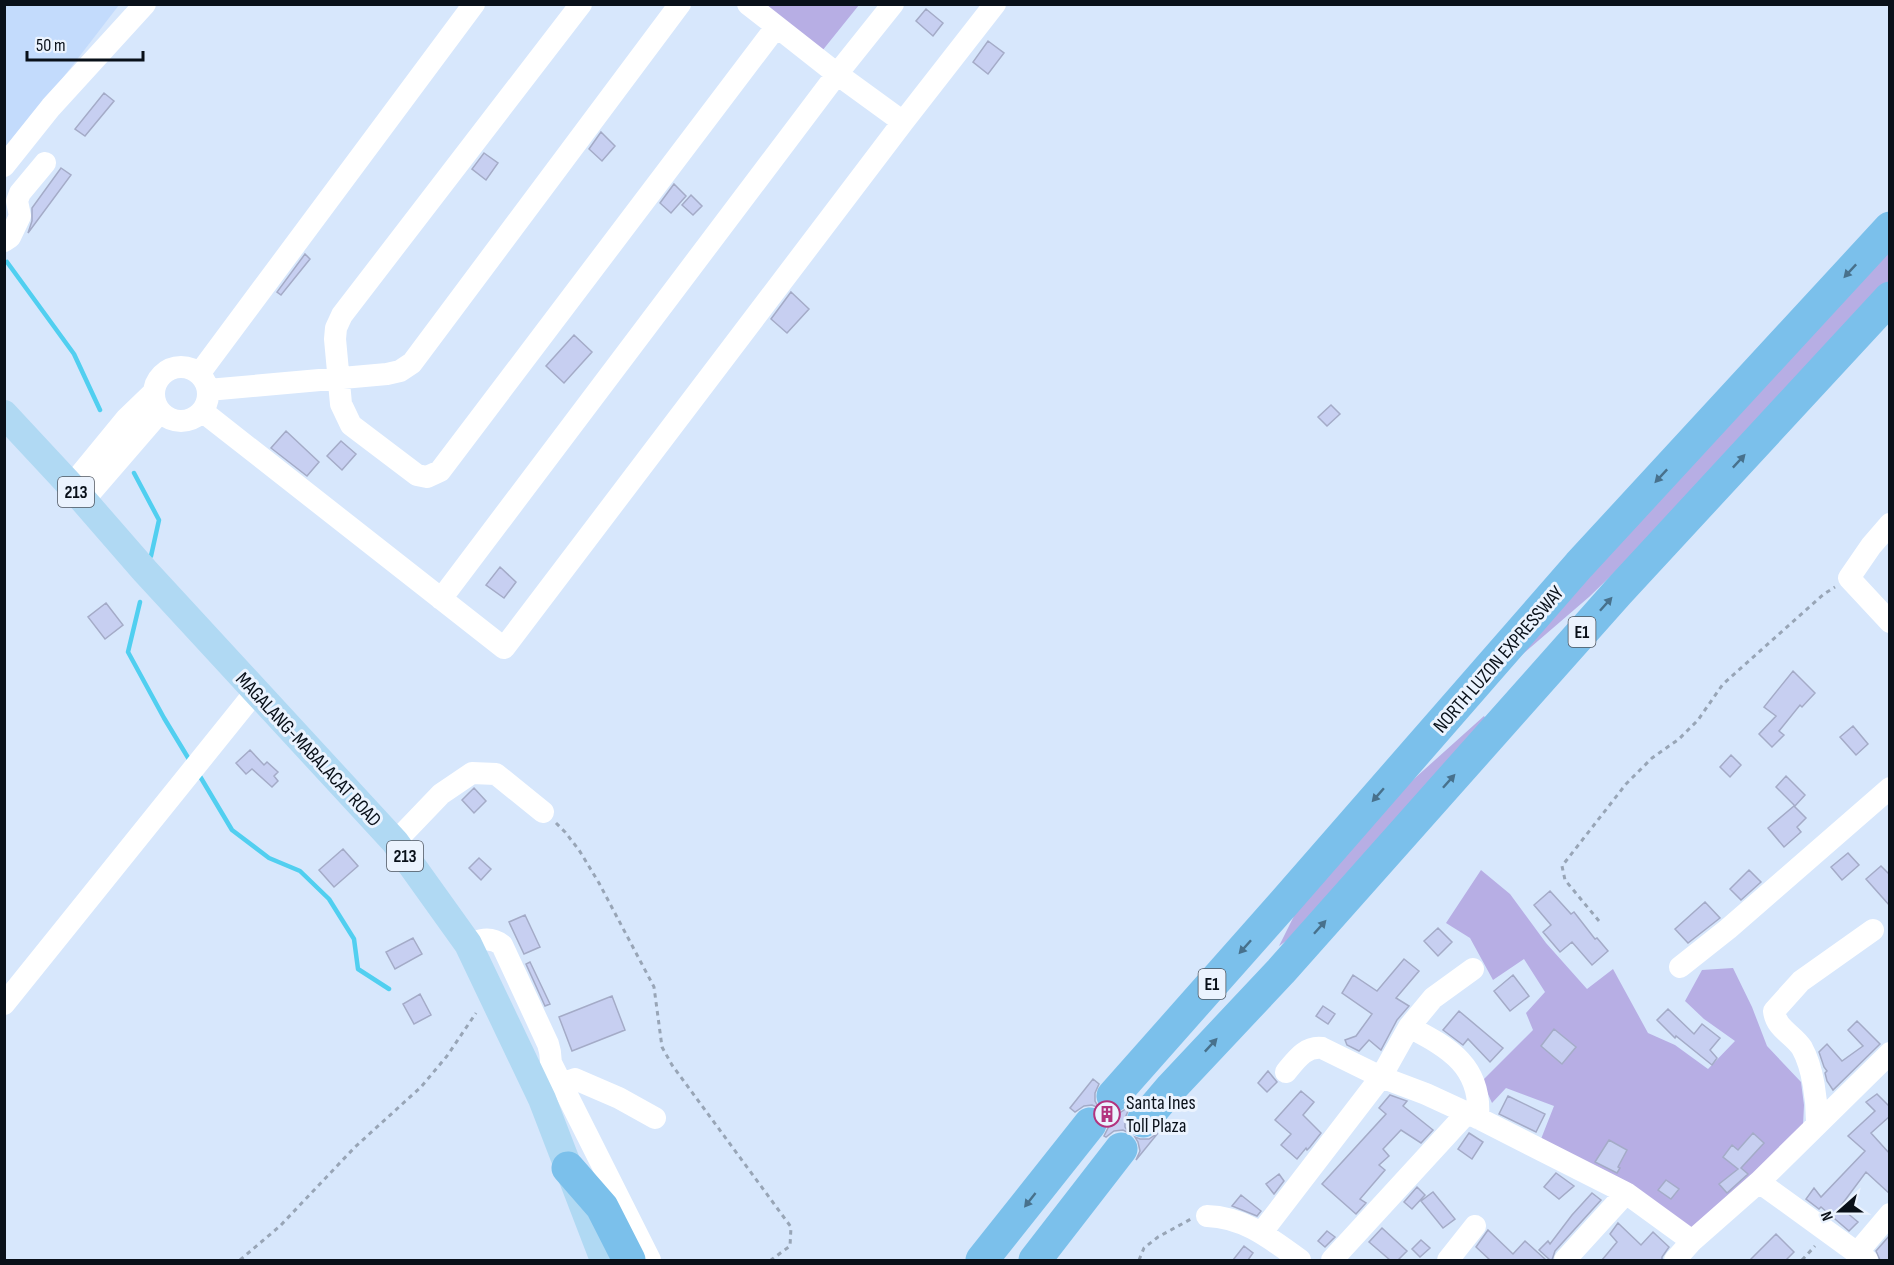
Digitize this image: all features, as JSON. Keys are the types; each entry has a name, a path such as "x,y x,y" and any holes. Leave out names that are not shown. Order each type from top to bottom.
{"highway":[{"name":"NORTH LUZON EXPRESSWAY","path":"1113,1096 1579,565 1890,228"},
{"name":"E1","path":"1143,1121 1281,971 1617,592 1890,298"},
{"path":"982,1260 1090,1124"},
{"path":"1035,1260 1120,1149"},
{"path":"568,1168 602,1207 628,1260"}],"main road":[{"name":"MAGALANG-MABALACAT ROAD","path":"4,414 84,486 145,571 395,842 468,944 491,989 551,1082 568,1168 604,1260"}],"street":[{"path":"4,166 51,107 146,4"},
{"path":"474,4 203,392 195,417 186,421 176,421 168,417 157,402 160,376 175,367 192,369 203,392 441,599 504,648 995,4"},
{"path":"581,4 342,315 336,328 341,404 351,425 417,475 427,477 440,471 777,27"},
{"path":"203,392 387,374 400,371 412,363 680,4"},
{"path":"748,4 903,122"},
{"path":"441,599 837,74 893,4"},
{"path":"4,241 10,237 20,216 17,201 20,193 45,163"},
{"path":"84,486 126,419 157,402"},
{"path":"1890,524 1871,546 1849,578 1890,622"},
{"path":"4,1004 256,691"},
{"path":"395,842 441,794 472,773 496,774 543,812"},
{"path":"1680,967 1736,922 1890,788"},
{"path":"1817,1122 1817,1101 1808,1061 1800,1046 1775,1020 1774,1011 1801,981 1873,930"},
{"path":"468,944 484,939 494,939 502,945 552,1054 551,1082 650,1260"},
{"path":"1262,1232 1381,1077 1409,1028 1433,998 1473,969"},
{"path":"1332,1260 1472,1116 1477,1092 1470,1072 1455,1054 1409,1028"},
{"path":"1286,1072 1306,1050 1314,1047 1322,1048 1381,1077 1426,1094 1472,1116 1626,1194 1692,1241"},
{"path":"1675,1260 1692,1241 1759,1182 1817,1122 1890,1053"},
{"path":"551,1082 575,1079 619,1098 655,1118"},
{"path":"1759,1182 1862,1257 1890,1214"},
{"path":"1565,1260 1626,1194"},
{"path":"1207,1216 1233,1220 1262,1232 1300,1260"},
{"path":"1448,1260 1475,1226"}],"path":[{"path":"1599,921 1565,880 1562,866 1626,784 1652,758 1679,740 1698,720 1724,684 1824,594 1849,578"},
{"path":"543,812 565,832 579,850 600,883 632,943 654,987 662,1047 672,1065 791,1227 789,1246 771,1260"},
{"path":"240,1260 280,1227 355,1147 421,1087 447,1056 491,989"},
{"path":"1139,1260 1144,1248 1158,1237 1182,1222 1207,1216"}],"shaded area":[{"path":"5,5 119,5 5,153"},
{"path":"761,5 859,5 822,51"},
{"path":"1889,245 1889,288 1650,538 1589,597 1517,659 1601,557"},
{"path":"1484,716 1490,725 1330,910 1279,946 1299,906 1405,787"},
{"path":"1481,870 1510,894 1546,943 1587,989 1613,969 1648,1033 1675,1045 1708,1069 1735,1041 1704,1019 1685,1001 1702,970 1733,968 1752,1007 1767,1046 1801,1082 1804,1105 1803,1126 1697,1231 1541,1139 1554,1106 1506,1088 1492,1103 1482,1081 1533,1030 1526,1013 1545,992 1524,959 1493,980 1470,938 1446,923"}],"building":[{"path":"926,9 943,23 933,36 916,21"},
{"path":"988,41 1004,53 988,74 973,62"},
{"path":"104,93 114,101 85,136 75,129"},
{"path":"601,132 615,146 602,161 589,149"},
{"path":"484,153 498,163 486,180 472,169"},
{"path":"61,168 71,175 28,233 32,221 32,208"},
{"path":"674,184 686,196 671,213 660,203"},
{"path":"691,195 702,206 693,215 682,205"},
{"path":"305,254 310,259 281,295 277,292"},
{"path":"791,292 809,309 787,333 771,319"},
{"path":"574,335 592,352 564,383 546,366"},
{"path":"1331,405 1340,414 1327,426 1318,417"},
{"path":"286,431 319,462 307,476 271,448"},
{"path":"341,441 356,454 342,470 327,456"},
{"path":"500,567 516,582 504,598 486,585"},
{"path":"106,603 123,625 105,639 88,617"},
{"path":"1793,671 1815,693 1802,707 1800,705 1779,731 1784,735 1772,747 1759,734 1776,716 1764,707"},
{"path":"1853,726 1868,744 1856,755 1840,737"},
{"path":"250,750 264,765 267,762 278,772 274,776 278,781 272,787 252,769 246,774 236,763"},
{"path":"1731,755 1741,765 1730,777 1720,767"},
{"path":"1786,776 1805,795 1795,806 1776,787"},
{"path":"474,788 486,801 474,813 462,800"},
{"path":"1794,806 1806,818 1797,827 1801,832 1784,847 1768,828"},
{"path":"343,849 358,866 334,887 319,870"},
{"path":"1848,853 1859,865 1842,880 1831,867"},
{"path":"479,858 491,869 481,880 469,868"},
{"path":"1881,866 1890,875 1890,906 1866,879"},
{"path":"1749,870 1761,882 1741,900 1730,889"},
{"path":"1550,891 1571,914 1574,912 1595,939 1597,938 1608,951 1592,965 1572,942 1560,952 1543,932 1551,925 1534,905"},
{"path":"1705,902 1720,918 1688,943 1675,929"},
{"path":"525,915 540,947 524,954 509,922"},
{"path":"1438,928 1452,942 1438,956 1424,941"},
{"path":"413,938 422,954 395,969 386,952"},
{"path":"1404,959 1419,971 1396,998 1409,1006 1397,1020 1381,1050 1369,1040 1359,1051 1347,1045 1345,1040 1356,1036 1372,1014 1342,993 1353,975 1377,991"},
{"path":"530,962 550,1004 545,1006 526,964"},
{"path":"1513,975 1529,996 1510,1011 1494,991"},
{"path":"420,994 431,1015 414,1024 403,1004"},
{"path":"612,996 625,1030 572,1051 559,1017"},
{"path":"1323,1006 1335,1014 1328,1024 1316,1016"},
{"path":"1668,1009 1694,1034 1702,1024 1720,1038 1710,1050 1717,1058 1712,1065 1676,1036 1675,1038 1657,1020"},
{"path":"1459,1011 1503,1048 1490,1062 1468,1039 1463,1045 1443,1030"},
{"path":"1857,1021 1880,1044 1833,1090 1827,1081 1825,1073 1827,1071 1819,1052 1827,1044 1842,1061 1863,1046 1848,1030"},
{"path":"1554,1029 1576,1047 1562,1064 1541,1046"},
{"path":"1268,1071 1277,1082 1267,1092 1258,1083"},
{"path":"1093,1079 1099,1084 1095,1093 1095,1101 1099,1108 1092,1105 1084,1106 1075,1112 1070,1108"},
{"path":"1301,1091 1314,1102 1303,1115 1321,1133 1297,1159 1281,1145 1291,1134 1275,1120"},
{"path":"1877,1094 1890,1107 1890,1116 1871,1133 1890,1154 1890,1194 1866,1172 1840,1207 1858,1222 1849,1231 1821,1207 1819,1209 1806,1199 1814,1188 1821,1197 1865,1151 1848,1136 1875,1111 1866,1102"},
{"path":"1390,1095 1407,1101 1403,1106 1433,1130 1421,1143 1401,1130 1383,1149 1389,1156 1379,1165 1385,1170 1360,1199 1366,1203 1356,1214 1322,1184 1386,1114 1379,1108"},
{"path":"1508,1096 1545,1114 1536,1132 1499,1114"},
{"path":"1129,1109 1125,1118 1125,1127 1129,1133 1123,1130 1114,1131 1104,1136 1109,1126 1108,1118 1103,1112 1118,1114"},
{"path":"1158,1133 1136,1160 1140,1151 1135,1137 1149,1139"},
{"path":"1469,1133 1483,1142 1472,1159 1458,1149"},
{"path":"1753,1133 1764,1143 1741,1168 1748,1174 1727,1193 1719,1184 1738,1169 1723,1157 1732,1145 1738,1150"},
{"path":"1609,1140 1627,1150 1617,1173 1595,1162"},
{"path":"1556,1173 1574,1186 1559,1199 1544,1187"},
{"path":"1279,1174 1284,1181 1274,1194 1266,1184"},
{"path":"1666,1180 1679,1189 1671,1199 1658,1190"},
{"path":"1417,1187 1425,1195 1412,1209 1404,1202"},
{"path":"1433,1192 1455,1219 1443,1228 1421,1201"},
{"path":"1592,1193 1601,1200 1555,1251 1550,1260 1539,1250 1548,1241 1550,1244"},
{"path":"1241,1195 1261,1211 1257,1216 1232,1206"},
{"path":"1618,1223 1641,1245 1653,1232 1669,1247 1662,1260 1602,1260 1617,1242 1610,1234"},
{"path":"1382,1228 1407,1251 1398,1260 1390,1260 1369,1242"},
{"path":"1488,1230 1513,1254 1525,1241 1546,1260 1490,1260 1476,1247"},
{"path":"1327,1231 1335,1237 1325,1247 1318,1241"},
{"path":"1776,1234 1794,1252 1786,1260 1750,1260"},
{"path":"1890,1235 1890,1260 1880,1260 1876,1251"},
{"path":"1421,1240 1430,1248 1420,1257 1412,1249"},
{"path":"1244,1246 1253,1253 1248,1260 1233,1260"}],"waterway":[{"path":"7,262 74,354 100,410"},
{"path":"134,473 159,520 151,556"},
{"path":"140,602 128,652 190,761"},
{"path":"198,773 232,830 269,858 300,871 329,899 354,939 358,969 389,989"}],"place":[{"name":"Santa Ines Toll Plaza","path":"1107,1114"}]}
